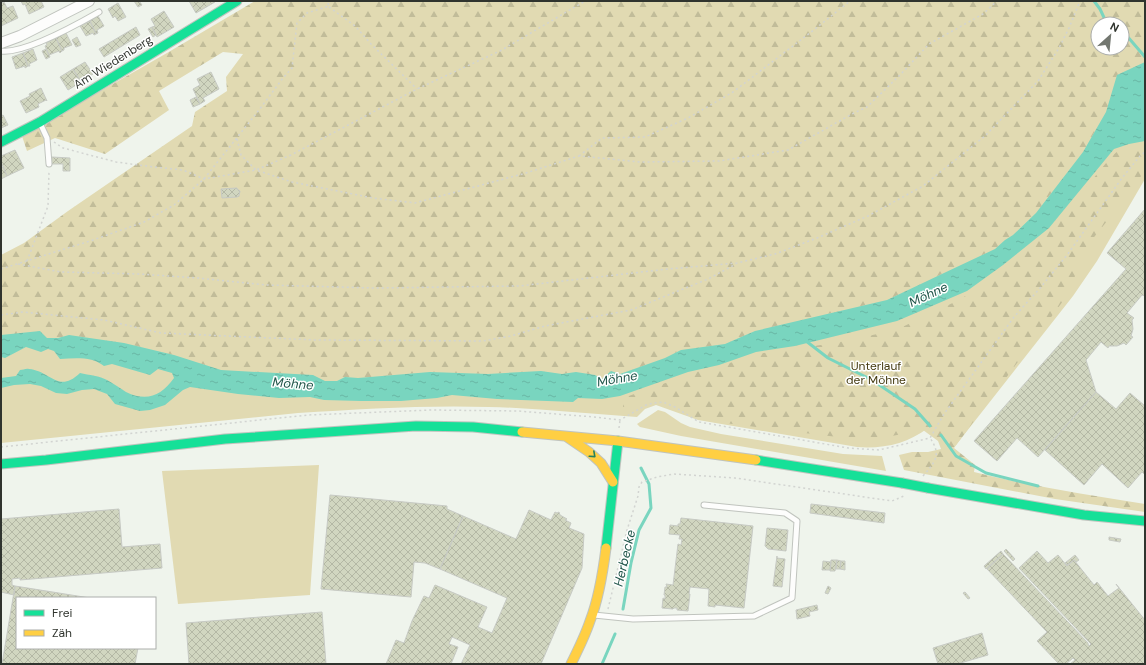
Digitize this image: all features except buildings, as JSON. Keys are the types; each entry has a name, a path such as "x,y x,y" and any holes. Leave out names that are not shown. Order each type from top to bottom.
{"main road":[{"name":"Am Wiedenberg","path":"1,142 40,122 237,1"},
{"path":"1,464 291,434 416,426 473,427 618,440 740,457 902,483 1084,515 1145,521"},
{"path":"565,436 590,452 601,463 613,482"},
{"path":"571,664 593,614 603,569 611,520 613,482 618,440"}],"street":[{"path":"1,44 89,1"}],"lane":[{"path":"1,51 10,52 27,47 71,28 99,12"},
{"path":"40,122 47,138 49,164"},
{"path":"593,614 633,619 754,616 792,598 797,521 785,513 704,505"}],"path":[{"path":"327,1 329,6 354,26 417,89"},
{"path":"47,138 63,148 116,162 183,170 204,179 256,170 291,155 417,89 502,50 585,1"},
{"path":"237,139 241,155 256,170 292,182 374,198 415,203 526,173 579,156 602,138 645,137 688,118 732,92 850,1"},
{"path":"579,156 640,162 719,161 788,150 867,107 929,44 983,14 997,1"},
{"path":"18,264 61,272 139,274 266,284 375,288 519,286 668,269 737,263 775,254 868,216 923,186 985,136 1038,81 1059,48 1080,1"},
{"path":"1,269 144,222 174,205 204,179 292,68 297,23 307,13 329,6"},
{"path":"620,420 646,405 663,402 675,407 699,422 848,448 879,450 930,438 944,414 1014,317 1046,282 1122,178 1145,152"},
{"path":"27,261 48,206 49,164"},
{"path":"1,315 23,312 104,320 161,333 315,340 483,341 511,336 545,326 631,310 708,279 737,263"},
{"path":"921,478 936,459 937,452 930,438"},
{"path":"606,616 638,496 639,487 642,482 657,477 674,474 735,478 892,501 904,496"}],"green space":[{"path":"255,1 1145,1 1145,62 1117,75 1106,112 1083,152 1036,213 995,249 887,300 755,331 725,344 681,350 665,358 620,374 611,371 602,379 595,375 576,372 562,374 541,371 488,374 430,372 358,378 345,377 337,381 325,381 313,375 221,370 174,355 124,343 69,335 58,338 1,335 1,255 24,243 192,126 195,112 227,91 226,77 243,54 223,52 159,91 169,110 105,154 55,138 27,151 22,136"},
{"name":"Unterlauf der Möhne","path":"1145,32 1145,179 1097,261 1073,296 956,445 942,434 928,428 903,442 876,447 857,447 698,420 656,405 645,409 637,417 489,407 417,407 346,410 298,413 1,443 1,320 740,322 1111,56 1130,56 1130,43"},
{"path":"1140,145 1145,153 1145,169 1129,197 1116,210 1082,252 1075,276 1066,297 954,448 975,465 974,472 1037,486 1145,504 1145,512 1055,499 904,470 899,455 941,449 938,441 923,430 871,440 709,421 694,417 665,399 649,399 623,407 623,398 687,374 718,367 756,354 835,343 896,330 961,299 997,274 1037,242 1060,219 1111,157 1119,150"},
{"path":"658,410 665,412 681,423 690,427 721,434 843,454 882,456 886,471 681,436 640,427 637,424"},
{"path":"319,465 310,595 178,604 162,471"}],"water":[{"name":"Möhne","path":"1145,62 1145,141 1114,149 1049,228 1003,265 967,291 897,321 795,346 756,352 719,365 688,372 620,396 602,399 578,398 573,402 497,399 452,395 437,398 401,401 324,400 310,397 279,398 190,387 183,390 165,405 150,410 140,411 115,404 107,394 94,389 82,390 67,394 56,393 41,386 30,384 1,388 1,378 16,376 20,370 27,369 43,373 54,380 66,382 80,373 98,377 107,380 126,392 141,397 153,396 159,393 174,378 172,373 158,369 150,375 112,364 104,366 89,359 60,359 54,351 48,349 41,352 26,347 5,358 1,357 1,335 40,331 47,338 58,338 69,335 124,343 174,355 221,370 313,375 325,381 337,381 345,377 358,378 430,372 488,374 541,371 562,374 576,372 595,375 602,379 611,371 620,374 665,358 681,350 725,344 755,331 887,300 995,249 1013,235 1036,213 1083,152 1106,112 1117,75"}],"waterway":[{"path":"1094,1 1103,16"},
{"path":"1130,40 1145,57"},
{"path":"806,341 828,358 872,380 915,409 930,426"},
{"path":"941,435 956,456 986,473 1038,486"},
{"name":"Herbecke","path":"623,609 631,563 639,530 651,508 649,484 641,468"},
{"name":"Herbecke","path":"602,664 615,634"}],"traffic: fast":[{"path":"1,142 40,122 237,1"},
{"path":"1,464 225,439 416,426 473,427 522,432"},
{"path":"606,548 618,441"},
{"path":"756,460 902,483"},
{"path":"902,483 928,488"},
{"path":"928,488 1084,515 1145,521"}],"traffic: slow":[{"path":"522,432 618,441 756,460"},
{"path":"567,437 589,452 601,463 613,482"},
{"path":"571,664 586,632 596,603 606,548"}]}
